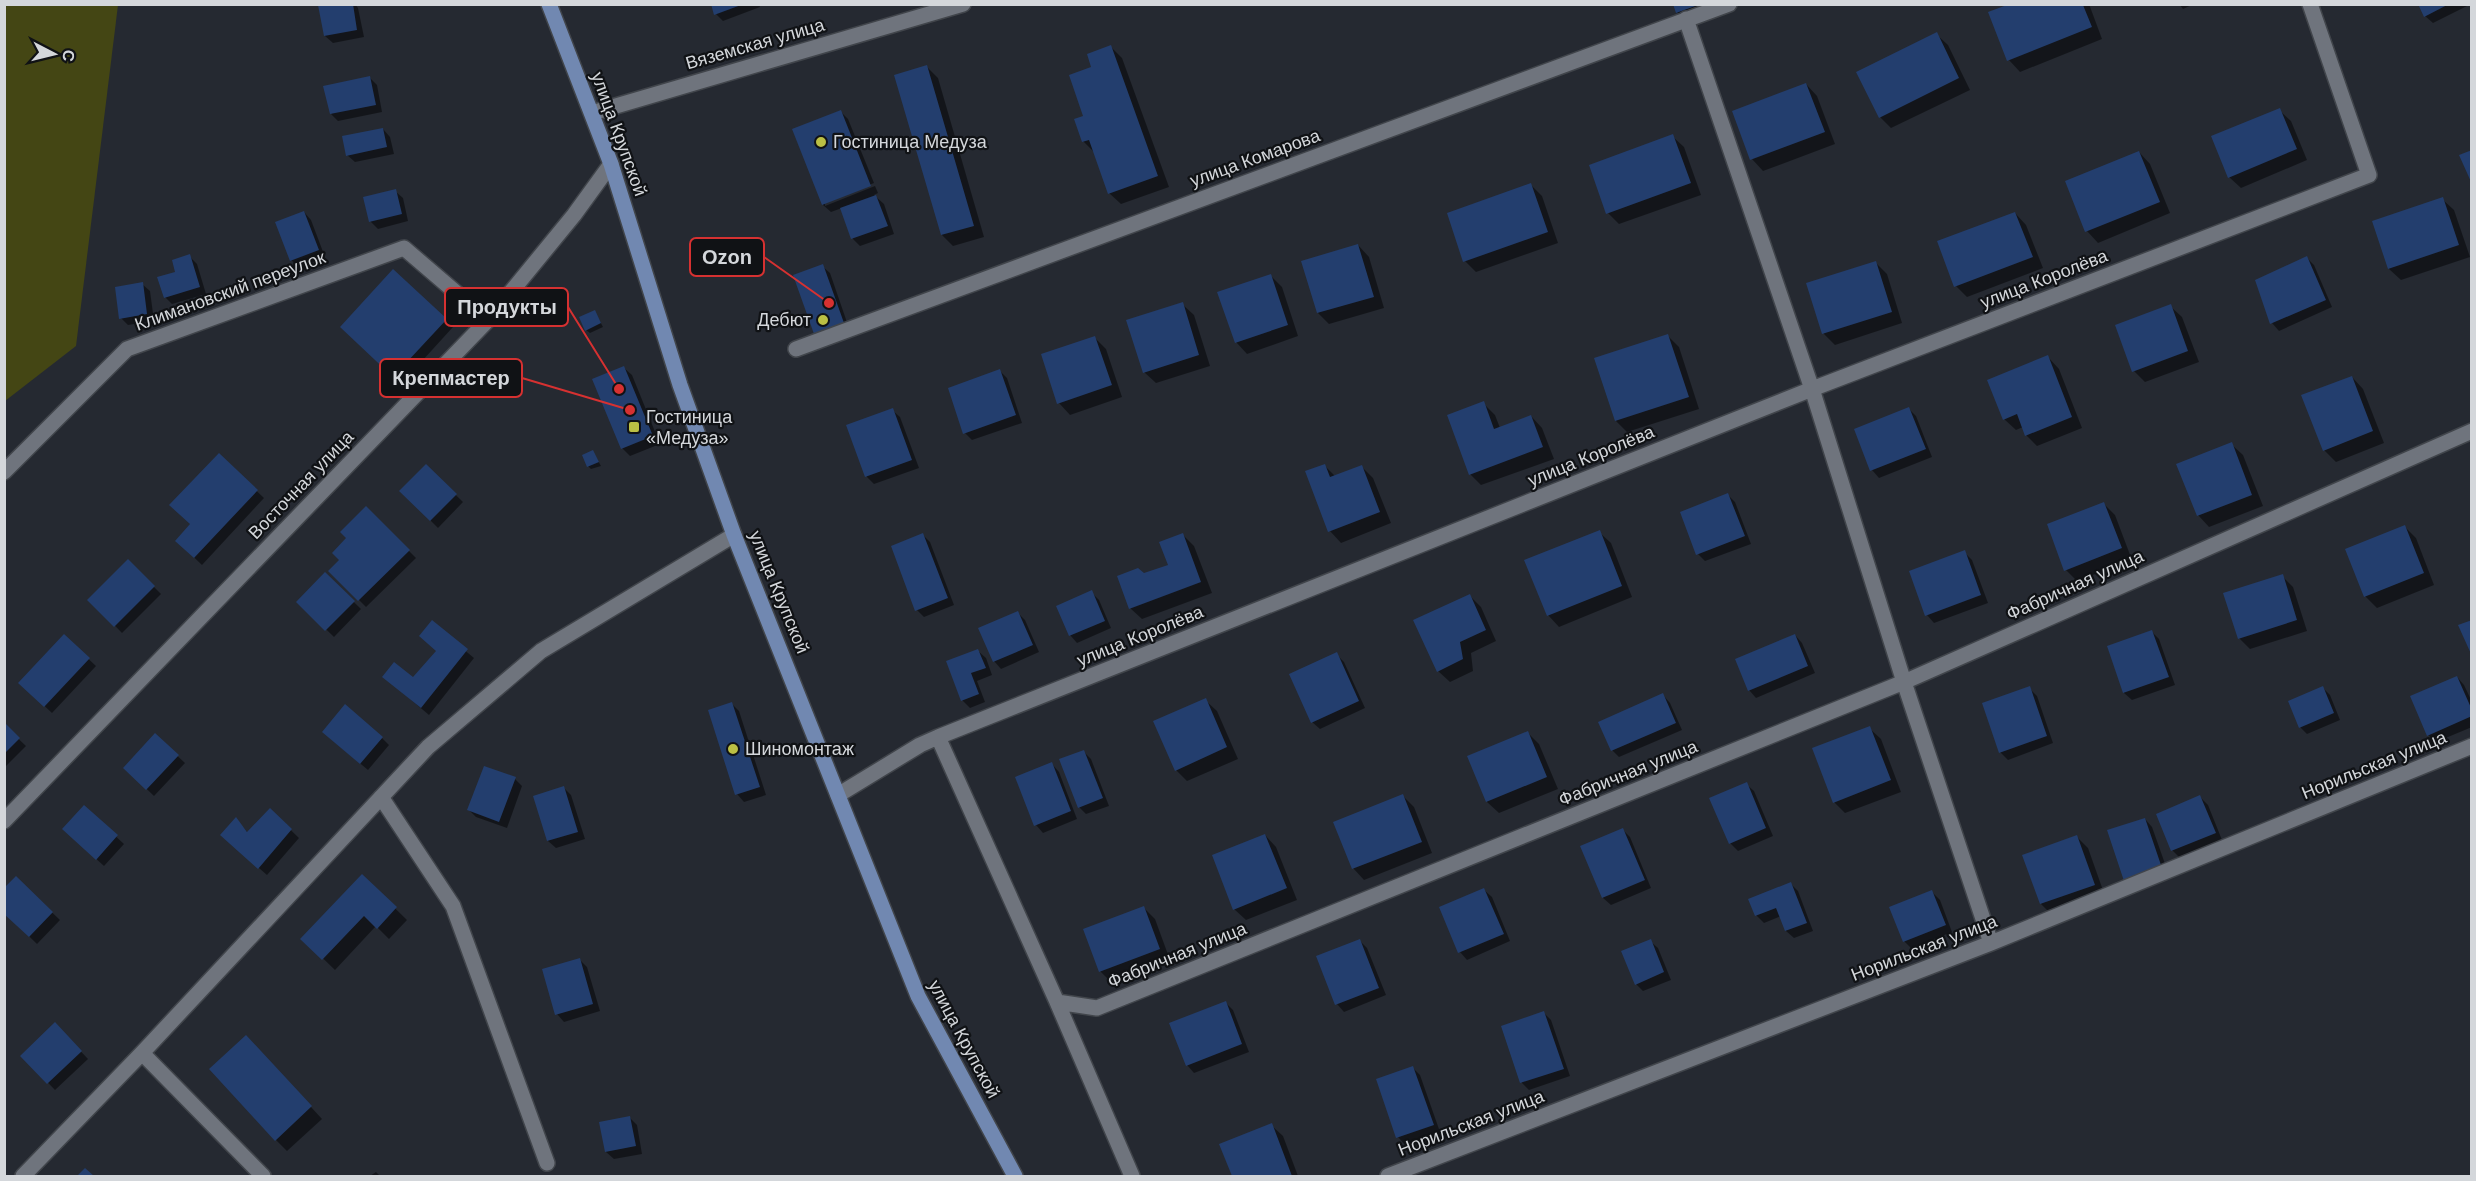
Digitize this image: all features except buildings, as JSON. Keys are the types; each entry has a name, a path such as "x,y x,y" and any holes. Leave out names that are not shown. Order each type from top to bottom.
{"main road":[{"name":"улица Крупской","path":"549,4 611,164 680,385 734,535 918,996 1015,1176"}],"street":[{"name":"Вяземская улица","path":"592,113 963,4"},
{"name":"улица Комарова","path":"796,349 1729,4"},
{"name":"улица Королёва","path":"838,795 920,745 938,737 1812,388 2369,175 2310,4"},
{"path":"1686,19 1812,388 1904,682 1991,943"},
{"name":"Восточная улица","path":"4,821 488,320 574,215 611,164"},
{"name":"Климановский переулок","path":"4,472 127,349 404,248 488,320"},
{"name":"Фабричная улица","path":"1057,1002 1097,1008 1904,682 2472,431"},
{"path":"23,1176 142,1053 428,747 541,651 734,535"},
{"path":"938,737 1132,1176"},
{"name":"Норильская улица","path":"1388,1176 1991,943 2472,746"},
{"path":"381,797 453,906 547,1163"},
{"path":"142,1053 263,1176"}],"shaded area":[{"path":"5,4 118,5 76,346 5,401"}],"place":[{"name":"Гостиница Медуза","path":"821,142"},
{"name":"Ozon","path":"829,303"},
{"name":"Дебют","path":"823,320"},
{"name":"Продукты","path":"619,389"},
{"name":"Крепмастер","path":"630,410"},
{"name":"Гостиница «Медуза»","path":"634,427"},
{"name":"Шиномонтаж","path":"733,749"}]}
